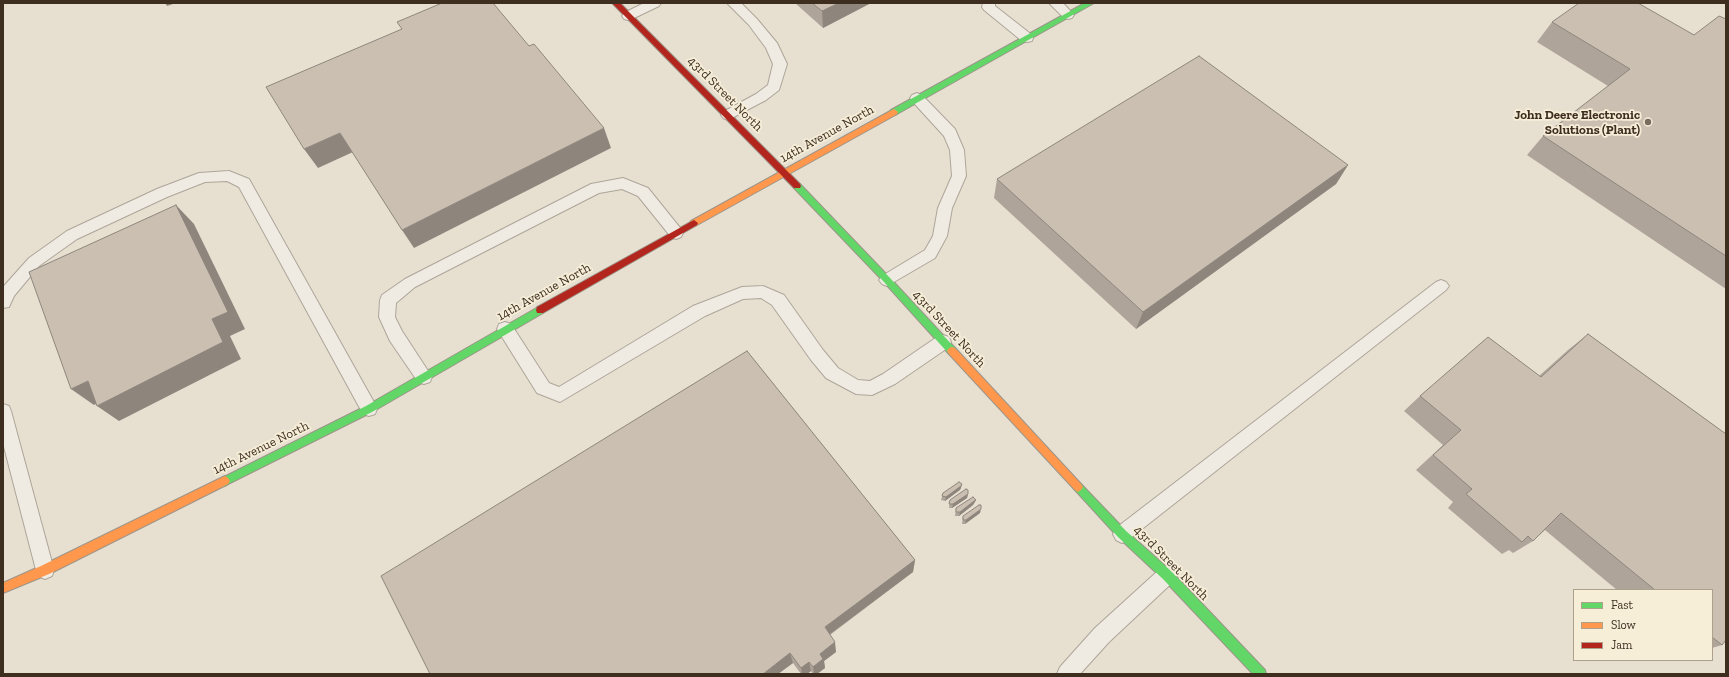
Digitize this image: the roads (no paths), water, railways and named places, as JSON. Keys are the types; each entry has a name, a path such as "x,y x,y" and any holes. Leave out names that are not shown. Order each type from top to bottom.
{"street":[{"name":"43rd Street North","path":"616,3 728,115 887,280 1122,534 1167,575 1261,674"},
{"name":"14th Avenue North","path":"3,588 45,570 369,409 505,329 917,98 1090,3"}],"lane":[{"path":"628,16 655,3"},
{"path":"728,115 774,88 780,64 772,46 753,22 737,5 733,3"},
{"path":"989,3 988,7 1027,38"},
{"path":"1055,3 1068,15"},
{"path":"887,280 930,254 940,236 945,208 959,176 957,150 950,132 917,98"},
{"path":"3,302 9,291 34,262 72,235 162,193 204,178 229,176 244,183 369,409"},
{"path":"424,377 396,336 387,317 388,300 410,283 596,188 623,182 643,192 676,233"},
{"path":"1122,534 1441,286"},
{"path":"505,329 543,388 560,394 699,311 742,293 763,292 778,300 817,355 832,373 856,387 872,388 889,379 943,342"},
{"path":"3,411 45,570"},
{"path":"1067,674 1102,635 1167,575"}],"place":[{"name":"John Deere Electronic Solutions (Plant)","path":"1648,122"}]}
